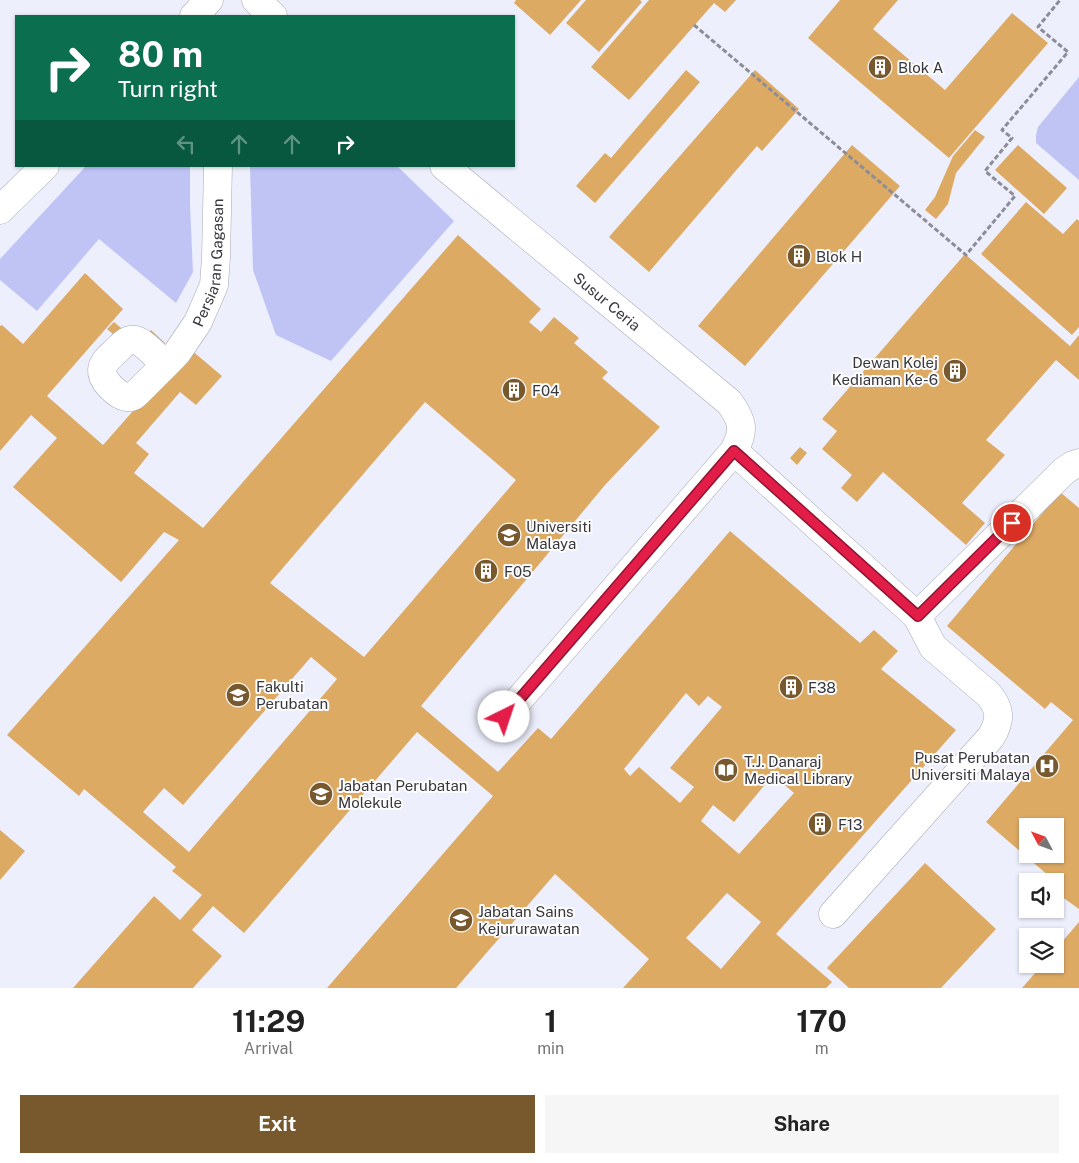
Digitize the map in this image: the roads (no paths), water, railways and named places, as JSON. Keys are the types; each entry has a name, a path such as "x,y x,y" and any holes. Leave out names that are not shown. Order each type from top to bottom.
{"lane":[{"path":"195,15 209,0"},
{"path":"221,15 222,0"},
{"path":"256,0 272,15"},
{"path":"0,210 44,167"},
{"name":"Persiaran Gagasan","path":"172,358 198,322 214,286 218,167"},
{"name":"Susur Ceria","path":"445,167 730,402 741,420 742,429 734,451"},
{"path":"504,717 734,451 918,616 933,647 988,694 996,703 999,714 997,727 991,737 833,914"},
{"path":"918,616 1064,471 1073,464 1079,463"}],"place":[{"name":"Blok A","path":"880,67"},
{"name":"Blok H","path":"799,256"},
{"name":"Dewan Kolej Kediaman Ke-6","path":"955,371"},
{"name":"F04","path":"514,390"},
{"name":"Universiti Malaya","path":"509,535"},
{"name":"F05","path":"486,571"},
{"name":"F38","path":"791,687"},
{"name":"Fakulti Perubatan","path":"238,695"},
{"name":"Pusat Perubatan Universiti Malaya","path":"1047,766"},
{"name":"T.J. Danaraj Medical Library","path":"726,770"},
{"name":"Jabatan Perubatan Molekule","path":"321,794"},
{"name":"F13","path":"820,824"},
{"name":"Jabatan Sains Kejururawatan","path":"461,920"}]}
